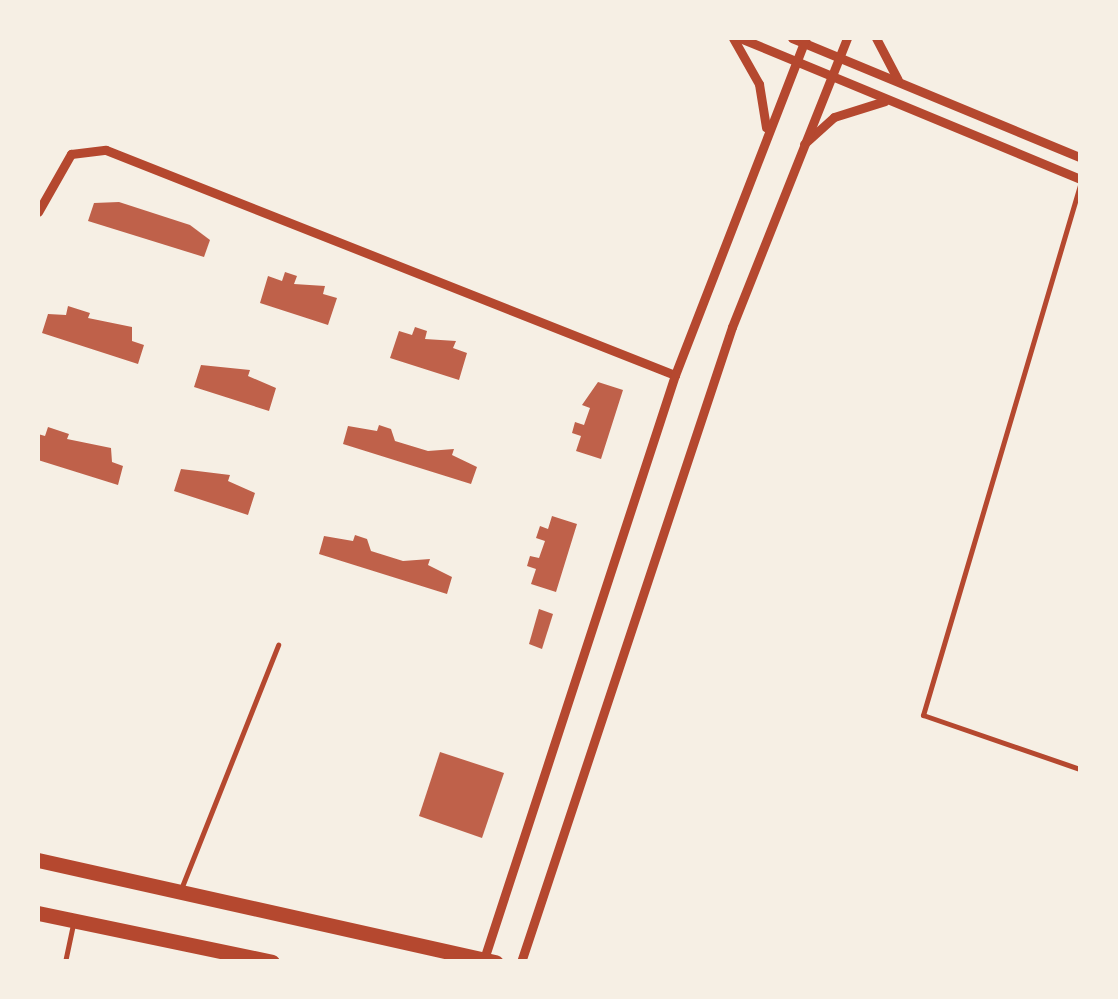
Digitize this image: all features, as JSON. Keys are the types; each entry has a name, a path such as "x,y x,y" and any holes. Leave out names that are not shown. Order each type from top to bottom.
{"highway":[{"path":"38,860 488,960"},
{"path":"38,913 272,962"}],"street":[{"path":"736,38 1080,182"},
{"path":"736,38 760,84 766,132"},
{"path":"792,38 805,40 1080,157"},
{"path":"522,962 712,384 798,150 847,38"},
{"path":"876,38 900,82"},
{"path":"488,960 674,375 805,40"},
{"path":"798,150 834,117 890,101"},
{"path":"38,212 71,154 106,150 674,375"}],"lane":[{"path":"1080,182 923,715 1080,768"},
{"path":"180,892 278,645"},
{"path":"64,962 74,921"}],"building":[{"path":"119,202 190,225 210,240 204,257 88,221 94,203"},
{"path":"285,272 297,276 294,284 325,286 323,294 337,298 328,325 260,303 268,276 282,281"},
{"path":"68,306 90,313 88,318 132,327 132,341 144,345 138,364 42,333 48,314 66,315"},
{"path":"415,327 427,331 425,339 456,341 453,348 467,353 459,380 390,358 399,331 412,335"},
{"path":"201,365 250,370 248,376 276,388 269,411 194,387"},
{"path":"598,382 623,390 601,459 576,451 581,436 572,433 575,422 584,425 590,408 582,405"},
{"path":"379,425 391,429 395,441 428,451 454,449 452,455 477,467 471,484 343,444 348,426 377,431"},
{"path":"48,427 69,434 67,439 111,448 112,462 123,466 118,485 38,460 38,434 45,436"},
{"path":"181,469 230,475 228,481 255,493 248,515 174,491"},
{"path":"552,516 577,524 556,592 531,584 536,569 527,566 530,556 539,558 545,541 536,538 540,526 548,529"},
{"path":"355,535 367,539 371,551 403,561 430,559 428,565 452,577 447,594 319,554 324,536 353,541"},
{"path":"539,609 553,614 542,649 529,644"},
{"path":"440,752 504,773 482,838 419,816"}]}
